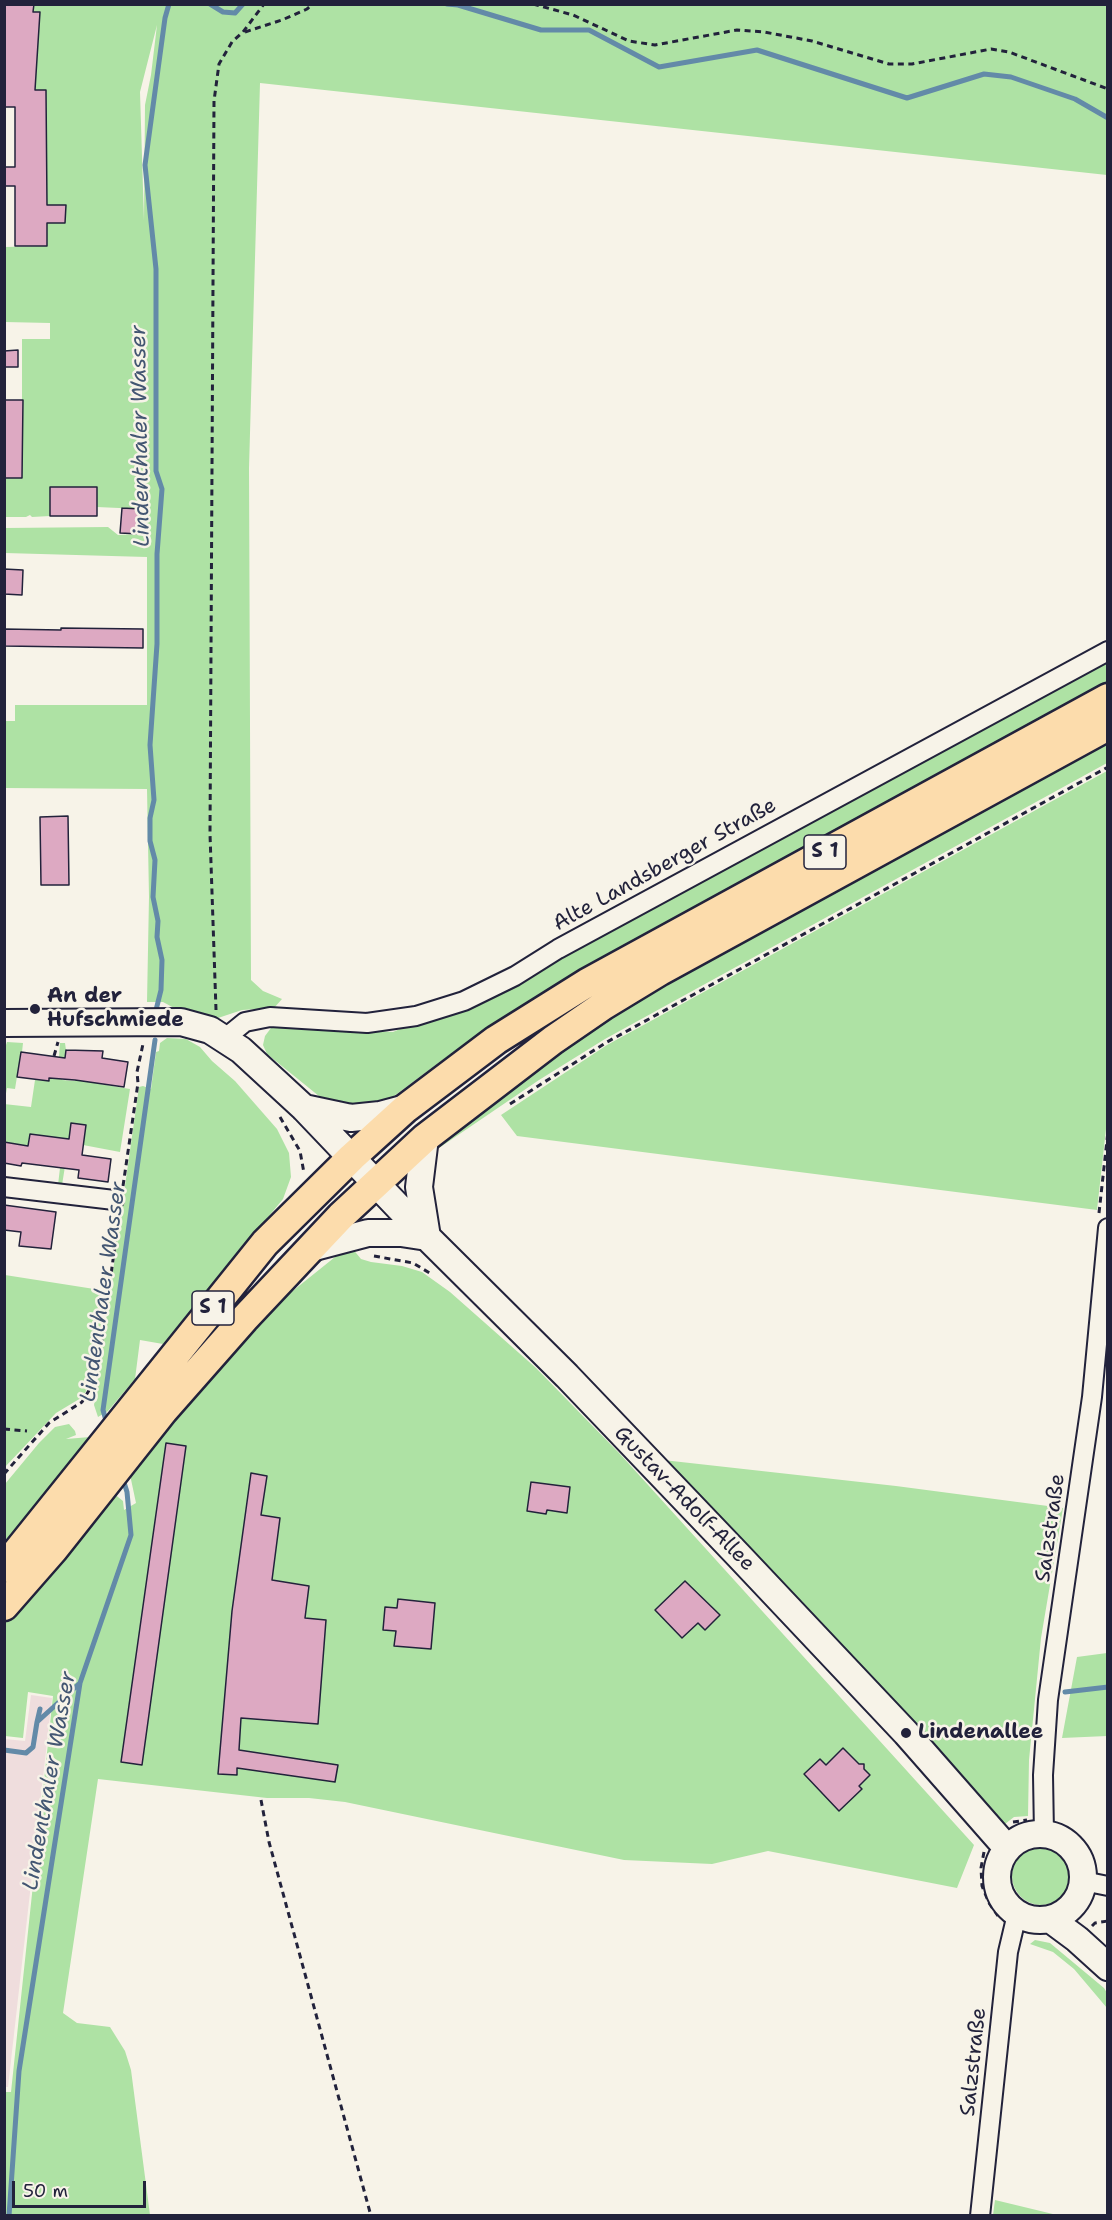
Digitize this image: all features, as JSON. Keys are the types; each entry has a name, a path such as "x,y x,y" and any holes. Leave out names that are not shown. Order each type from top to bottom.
{"main road":[{"name":"S 1","path":"4,1606 53,1550 115,1451 266,1243 352,1157 406,1108 496,1040 578,988 1107,698"},
{"name":"S 1","path":"4,1568 115,1451 163,1411 244,1319 376,1182 425,1138 553,1040 660,971 1107,726"}],"street":[{"name":"Alte Landsberger Straße","path":"224,1039 245,1022 270,1017 367,1023 416,1016 464,1001 515,976 558,949 1107,651"},
{"path":"4,1023 153,1021 195,1025 210,1030 256,1063 304,1107 352,1157"},
{"path":"304,1107 351,1118 380,1115 406,1108"},
{"path":"311,1248 368,1233 401,1233 427,1237 419,1187 425,1138"},
{"name":"Gustav-Adolf-Allee","path":"352,1157 427,1237 567,1376 906,1733 996,1849"},
{"path":"4,1187 118,1193"},
{"name":"Salzstraße","path":"1044,1834 1043,1775 1048,1700 1092,1397 1107,1228"},
{"path":"1030,1834 1044,1834 1057,1837 1073,1849 1082,1867 1095,1883 1080,1894 1073,1905 1062,1914 1050,1919 1015,1922 998,1887 997,1873 1000,1860 996,1849 1030,1834"},
{"path":"1073,1905 1107,1955"},
{"path":"1050,1919 1077,1939 1107,1967"},
{"name":"Salzstraße","path":"980,2216 1008,1952 1015,1922"}],"path":[{"path":"224,1039 216,1012 213,984 210,834 214,101 219,64 232,42 243,32 264,4"},
{"path":"243,32 282,20 313,4"},
{"path":"533,4 573,15 629,41 655,45 736,30 764,32 812,41 890,64 912,64 991,49 1010,52 1107,89"},
{"path":"503,1108 607,1042 1107,767"},
{"path":"118,1193 138,1083 137,1072 153,1021"},
{"path":"54,1056 58,1037"},
{"path":"4,1474 49,1423 82,1402 97,1377 117,1232"},
{"path":"4,1429 27,1431"},
{"path":"261,1800 269,1842 371,2216"},
{"path":"996,1849 981,1868 982,1886 988,1903 999,1918 1015,1922"}],"shaded area":[{"path":"31,1695 52,1698 8,2087 4,2087 5,1739 25,1741"}],"green space":[{"path":"34,5 1107,5 1107,175 260,83 249,468 251,980 263,991 282,999 274,1008 242,1010 215,1019 176,1009 163,1002 147,1002 149,897 147,789 5,788 5,721 15,721 15,705 147,705 147,557 5,553 5,528 108,527 118,535 140,534 141,509 97,507 97,487 50,488 50,516 5,517 5,478 22,477 22,339 50,339 50,323 5,322 5,247 47,246 47,223 65,222 65,206 47,205 46,91 35,90 40,12 33,12","holes":["157,25 145,105 144,221 140,92"]},
{"path":"1107,663 1107,689 511,1014 452,1053 386,1102 371,1110 330,1105 267,1054 263,1045 265,1036 271,1028 294,1026 393,1032 409,1025 954,746"},
{"path":"1107,738 1107,763 605,1039 539,1080 439,1148 438,1146 614,1011"},
{"path":"1107,771 1108,1111 1097,1210 517,1136 501,1115 607,1045"},
{"path":"167,1038 186,1039 200,1047 235,1081 277,1129 289,1153 291,1177 283,1199 163,1344 140,1340 135,1379 108,1411 98,1417 94,1405 139,1087 151,1089 156,1052 159,1051 160,1043"},
{"path":"7,1042 23,1043 15,1089 7,1088 5,1099 4,1051"},
{"path":"60,1043 65,1043 66,1050 62,1080 75,1081 77,1073 101,1076 100,1084 130,1089 120,1152 83,1145 86,1125 72,1123 62,1185 58,1185 60,1168 56,1167 60,1138 30,1134 26,1163 5,1142 4,1104 31,1107 35,1080 49,1081 59,1057"},
{"path":"352,1248 361,1259 422,1272 450,1292 536,1368 620,1454 974,1845 957,1888 768,1851 712,1864 624,1860 345,1802 309,1798 267,1798 98,1779 63,2013 77,2023 110,2027 125,2051 131,2070 150,2215 5,2215 5,2092 11,2092 53,1696 28,1692 23,1738 5,1736 5,1623 113,1493 123,1501 124,1510 136,1503 129,1470 264,1314 340,1253"},
{"path":"5,1275 107,1291 94,1376 85,1393 81,1398 56,1413 5,1467"},
{"path":"102,1423 104,1431 5,1553 5,1484 55,1427 69,1424 76,1435 66,1439 90,1437"},
{"path":"663,1460 896,1486 1063,1508 1041,1638 1029,1760 1028,1816 1014,1817 1005,1824"},
{"path":"1107,1653 1107,1736 1062,1738 1077,1657"},
{"path":"1041,1847 1052,1849 1065,1860 1070,1876 1068,1887 1057,1900 1041,1905 1030,1903 1017,1892 1012,1876 1014,1865 1025,1852"},
{"path":"1035,1940 1050,1943 1104,1988 1107,1993 1107,2008 1074,1969 1053,1952 1030,1944"},
{"path":"995,2200 1057,2215 993,2215"}],"building":[{"path":"4,4 34,4 33,12 40,12 35,90 46,90 47,205 66,205 65,223 47,223 47,246 15,246 15,186 4,186 4,167 15,167 15,107 4,107"},
{"path":"18,350 18,367 4,367 4,351"},
{"path":"4,400 23,400 22,478 4,478"},
{"path":"50,487 97,487 97,516 50,516"},
{"path":"122,508 141,509 140,534 120,533"},
{"path":"4,569 23,570 22,595 4,594"},
{"path":"61,628 143,629 143,648 4,646 4,629 61,630"},
{"path":"68,816 69,885 41,885 40,817"},
{"path":"66,1050 103,1051 102,1058 128,1062 124,1087 75,1080 49,1078 49,1081 17,1077 21,1052 65,1058"},
{"path":"71,1123 86,1125 82,1155 111,1159 108,1182 78,1178 79,1170 4,1163 4,1142 28,1146 30,1134 69,1139"},
{"path":"4,1205 56,1212 51,1249 19,1246 21,1232 4,1230"},
{"path":"166,1443 186,1446 142,1765 121,1762"},
{"path":"251,1473 267,1476 261,1515 280,1518 272,1580 309,1586 305,1618 326,1620 318,1724 241,1718 239,1750 338,1765 335,1782 237,1768 237,1775 218,1774 232,1611"},
{"path":"531,1482 570,1487 567,1513 547,1510 546,1514 527,1511"},
{"path":"685,1581 720,1615 705,1630 698,1623 682,1638 655,1610"},
{"path":"398,1599 435,1603 431,1649 394,1646 396,1631 383,1630 385,1607 397,1608"},
{"path":"843,1748 859,1764 864,1764 864,1769 870,1775 859,1786 862,1789 839,1811 804,1774 820,1759 826,1765"}],"waterway":[{"name":"Lindenthaler Wasser","path":"156,1010 161,990 162,960 153,897 155,860 150,841 150,818 154,800 150,745 157,644 157,554 162,489 156,471 156,269 145,165 165,18 169,4"},
{"path":"210,4 223,12 235,13 243,4"},
{"path":"447,4 458,5 541,30 589,30 659,67 757,50 907,98 984,74 1011,77 1075,99 1108,118"},
{"name":"Lindenthaler Wasser","path":"107,1424 103,1410 155,1040"},
{"name":"Lindenthaler Wasser","path":"9,2216 19,2071 80,1683 131,1535 127,1492 122,1476"},
{"path":"4,1750 26,1753 33,1747 37,1722 80,1683"},
{"path":"1065,1692 1108,1687"},
{"path":"37,1722 40,1709"}],"place":[{"name":"An der Hufschmiede","path":"35,1009"},
{"name":"Lindenallee","path":"906,1733"}]}
